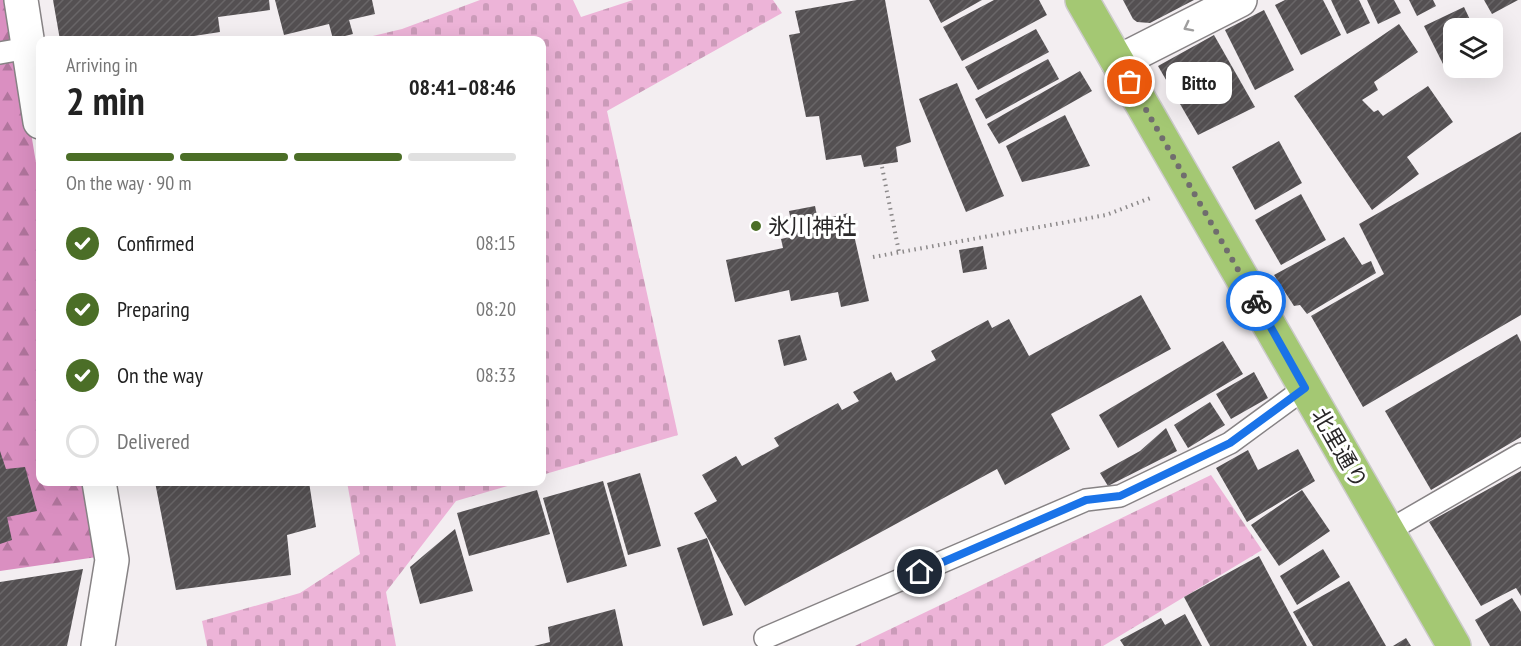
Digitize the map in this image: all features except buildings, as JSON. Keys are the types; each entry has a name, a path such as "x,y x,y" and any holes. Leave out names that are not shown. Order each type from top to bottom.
{"main road":[{"name":"北里通り","path":"1082,0 1454,646"}],"street":[{"path":"21,0 14,50 36,111"},
{"path":"1118,62 1240,0"},
{"path":"98,646 112,560 100,486"}],"lane":[{"path":"765,638 1086,500 1120,496 1230,443 1305,388"},
{"path":"1388,531 1521,454"}],"path":[{"path":"882,166 899,252"},
{"path":"873,257 1106,215 1186,181"}],"green space":[{"path":"0,0 9,0 36,163 36,486 86,486 97,557 0,571"},
{"path":"480,0 573,0 581,17 633,0 773,0 782,13 607,111 678,435 546,474 546,36 373,36 402,29"},
{"path":"1211,475 1262,550 1103,646 855,646"},
{"path":"348,486 507,486 456,501 386,592 396,646 207,646 202,621 300,593 360,554"}],"way so far":[{"path":"1130,82 1256,301"}],"place":[{"name":"Bitto","path":"1130,82"},
{"name":"氷川神社","path":"756,226"}],"route":[{"path":"920,572 1086,500 1120,496 1230,443 1305,388 1256,301"}]}
